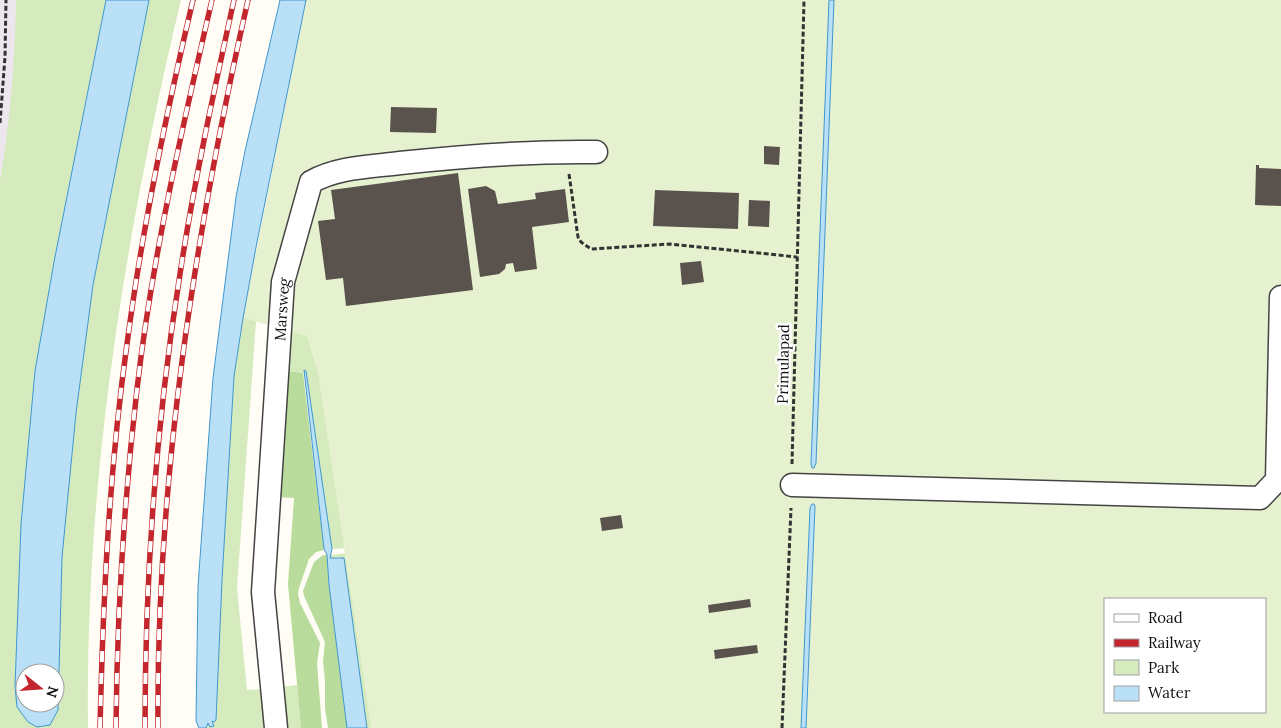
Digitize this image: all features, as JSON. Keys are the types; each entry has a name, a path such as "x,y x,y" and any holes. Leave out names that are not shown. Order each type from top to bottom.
{"street":[{"name":"Marsweg","path":"276,728 263,592 283,282 311,182 326,174 345,169 482,155 596,152"},
{"path":"792,485 1260,498 1279,480 1281,297"}],"path":[{"path":"0,124 5,57 6,0"},
{"name":"Primulapad","path":"782,728 792,485 804,0"},
{"path":"566,152 578,237 581,242 591,249 670,244 797,257"}],"shaded area":[{"path":"0,0 61,0 0,436"}],"green space":[{"path":"16,0 106,0 54,262 35,371 21,524 15,663 15,713 65,713 65,663 59,663 62,557 76,413 93,285 149,0 181,0 142,180 112,361 101,452 93,544 88,728 0,728 0,181 7,136"},
{"path":"306,0 1281,0 1281,728 371,728 318,373 307,336 243,318"},
{"path":"259,280 237,588 247,690 262,689 266,728 206,728 207,723 216,720 234,376 243,318"},
{"path":"317,322 348,548 332,549 306,371 303,373 287,371 290,326"},
{"path":"287,371 303,373 324,550 316,552 309,559 298,594 300,603 320,643 317,663 322,728 301,728 288,584 294,498 278,497"},
{"path":"349,553 372,728 367,728 339,557 330,558 330,555"},
{"path":"323,555 327,555 347,728 328,728 325,709 323,661 325,642 303,591 314,562"},
{"path":"297,685 301,728 285,728 281,687"}],"water":[{"path":"106,0 149,0 93,285 76,413 62,557 59,663 16,663 21,524 35,371 54,262"},
{"path":"280,0 306,0 257,242 234,376 216,720 212,721 214,726 210,727 208,723 206,728 199,728 196,721 198,586 213,378 236,197"},
{"path":"829,0 834,0 816,463 814,468 812,468 811,464"},
{"path":"304,370 306,371 332,549 330,558 344,558 367,728 347,728"},
{"path":"812,504 815,506 806,728 801,728 810,508"},
{"path":"21,713 56,713 50,725 37,727 28,722"}],"building":[{"path":"391,107 437,108 436,133 390,132"},
{"path":"764,146 780,147 779,165 764,164"},
{"path":"1256,165 1259,165 1259,168 1281,169 1281,206 1255,205"},
{"path":"458,173 473,290 346,306 343,278 326,280 318,221 335,219 331,190"},
{"path":"486,186 495,191 498,204 536,199 535,193 565,189 569,222 532,227 537,269 515,272 513,263 506,264 505,269 499,274 480,277 468,189"},
{"path":"655,190 739,193 738,229 653,226"},
{"path":"749,200 770,201 769,227 748,226"},
{"path":"701,261 704,282 682,285 680,263"},
{"path":"621,515 623,528 602,531 600,518"},
{"path":"750,599 751,607 709,613 708,605"},
{"path":"757,645 758,653 715,659 714,650"}],"railway":[{"path":"100,728 108,536 121,392 147,215 173,86 193,0"},
{"path":"116,728 118,643 125,516 132,431 143,340 159,242 212,0"},
{"path":"145,728 150,557 164,387 192,205 234,0"},
{"path":"158,728 159,636 164,544 171,453 182,361 211,180 248,0"}]}
